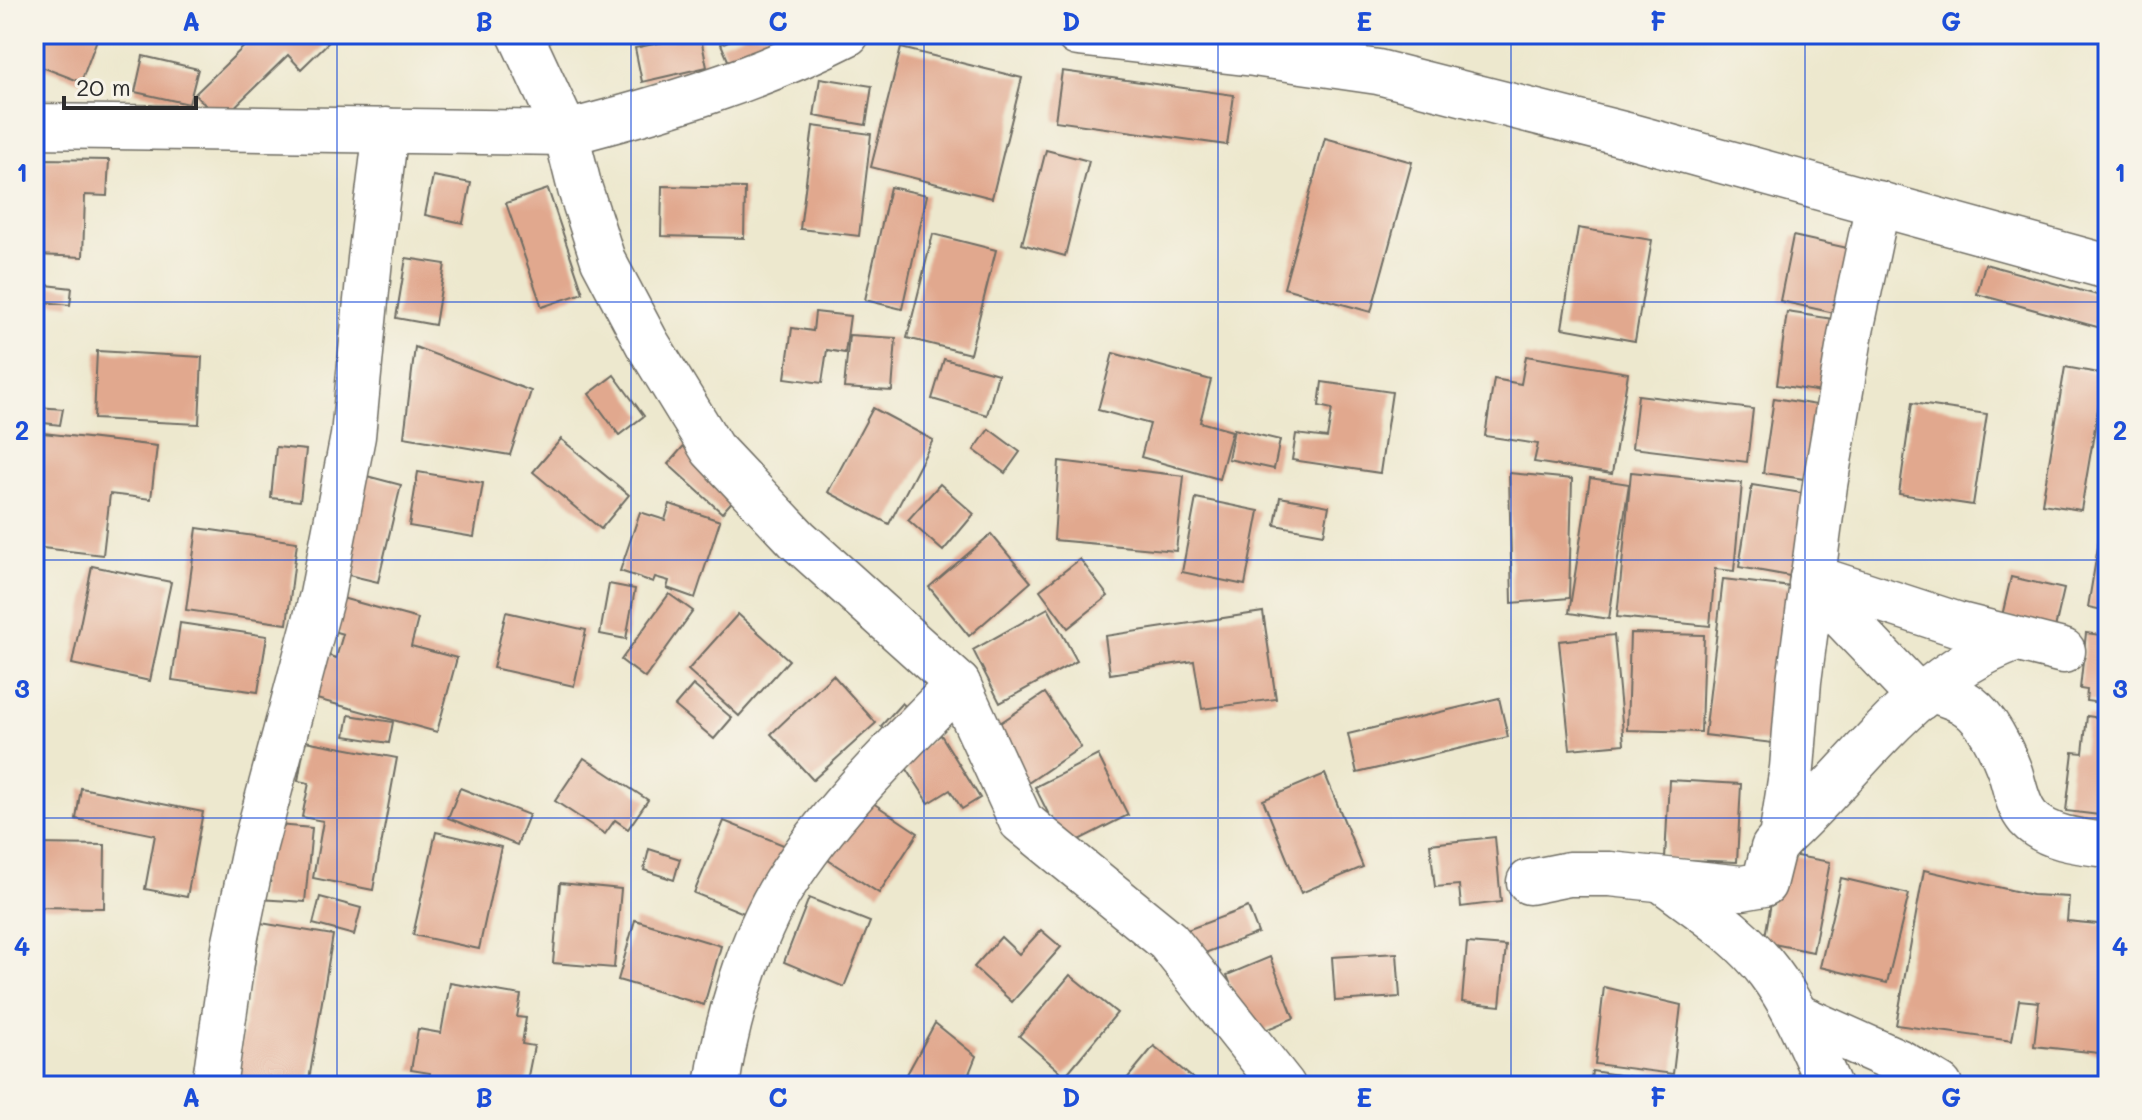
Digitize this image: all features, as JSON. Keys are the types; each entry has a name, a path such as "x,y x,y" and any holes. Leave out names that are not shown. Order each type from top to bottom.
{"street":[{"path":"520,34 566,133 603,260 647,343 712,449 797,539 958,684 1021,821 1168,941 1283,1086"},
{"path":"34,126 566,133 652,111 735,84 847,34"},
{"path":"1078,34 1378,72 1878,203 2108,267"},
{"path":"214,1086 235,941 255,845 322,595 353,436 386,130"},
{"path":"1781,838 1792,768 1811,580 1851,331 1878,203"},
{"path":"1811,580 2014,640 2063,651"},
{"path":"1811,580 1924,694 1962,701 1982,718 2029,818 2055,835 2079,842 2108,845"},
{"path":"1529,882 1569,874 1660,878 1742,888 1764,884 1773,848 1828,792 1875,737 1965,661 2014,640"},
{"path":"723,1076 737,995 761,930 783,886 811,844 871,774 958,684"},
{"path":"1660,878 1728,929 1768,971 1797,1016 1829,1086"},
{"path":"1797,1016 1900,1062 1940,1086"}],"building":[{"path":"34,34 99,34 81,82 34,64"},
{"path":"257,34 337,34 301,69 288,55 220,121 195,94"},
{"path":"700,34 707,67 642,82 635,48"},
{"path":"745,34 829,34 730,65 721,44"},
{"path":"901,48 1022,78 992,198 871,167"},
{"path":"143,56 198,69 189,104 135,92"},
{"path":"1062,71 1234,95 1227,145 1055,121"},
{"path":"820,78 872,86 866,125 814,116"},
{"path":"813,126 871,134 859,236 800,229"},
{"path":"1325,138 1412,162 1371,312 1284,288"},
{"path":"1046,150 1089,161 1065,256 1022,244"},
{"path":"42,159 109,160 107,196 85,195 83,257 38,255"},
{"path":"433,176 471,183 463,223 425,215"},
{"path":"662,186 745,188 744,238 661,236"},
{"path":"890,187 927,195 902,309 865,300"},
{"path":"548,189 583,293 542,307 506,203"},
{"path":"1578,228 1652,240 1635,341 1562,328"},
{"path":"933,234 996,250 970,354 907,338"},
{"path":"1793,236 1861,251 1848,316 1780,301"},
{"path":"406,258 445,264 435,325 396,318"},
{"path":"1985,264 2108,298 2108,330 1977,294"},
{"path":"46,285 72,288 70,305 45,302"},
{"path":"815,312 850,316 845,353 827,350 822,383 785,378 792,328 813,331"},
{"path":"1787,312 1847,321 1835,394 1777,385"},
{"path":"849,335 896,338 892,391 844,388"},
{"path":"415,347 531,391 510,455 404,437"},
{"path":"97,351 202,357 199,424 94,419"},
{"path":"1113,353 1211,380 1200,422 1232,431 1219,479 1141,457 1150,424 1098,410"},
{"path":"1526,356 1628,373 1612,474 1534,462 1538,444 1485,436 1494,379 1521,384"},
{"path":"944,359 998,374 987,415 932,399"},
{"path":"2065,367 2104,374 2081,510 2042,504"},
{"path":"614,375 644,416 619,435 589,394"},
{"path":"1322,382 1392,392 1380,473 1292,460 1296,434 1327,438 1332,409 1319,406"},
{"path":"1638,395 1753,409 1747,462 1632,448"},
{"path":"1774,398 1829,407 1818,481 1763,473"},
{"path":"1912,403 1987,414 1973,505 1899,494"},
{"path":"37,407 63,409 60,425 36,422"},
{"path":"873,408 933,440 889,524 828,492"},
{"path":"989,429 1020,452 1005,473 974,450"},
{"path":"1234,429 1280,440 1274,469 1228,459"},
{"path":"43,433 157,446 151,499 110,494 103,555 34,547 34,503"},
{"path":"561,439 629,495 601,529 533,472"},
{"path":"688,441 742,490 722,513 668,464"},
{"path":"276,447 306,450 300,501 271,498"},
{"path":"1059,461 1184,476 1176,551 1054,540"},
{"path":"418,472 483,483 474,537 409,526"},
{"path":"1631,472 1742,483 1734,571 1715,569 1710,626 1617,617"},
{"path":"1509,473 1572,479 1569,598 1512,603"},
{"path":"363,475 401,485 378,582 340,573"},
{"path":"1590,478 1629,484 1609,619 1569,613"},
{"path":"940,484 974,514 943,551 908,520"},
{"path":"1752,485 1814,495 1801,578 1739,567"},
{"path":"1280,497 1329,506 1324,534 1275,525"},
{"path":"1196,498 1259,511 1245,585 1182,572"},
{"path":"670,504 720,521 695,598 667,588 669,581 655,577 653,582 620,571 640,512 665,520"},
{"path":"2105,505 2108,506 2108,611 2088,607"},
{"path":"197,528 297,542 287,624 186,610"},
{"path":"991,534 1031,582 969,636 929,587"},
{"path":"1080,559 1108,596 1068,628 1040,590"},
{"path":"92,566 171,582 150,681 72,664"},
{"path":"2011,577 2064,589 2055,628 2002,616"},
{"path":"1723,579 1800,588 1781,744 1705,735"},
{"path":"609,584 635,589 626,639 600,634"},
{"path":"669,594 693,611 645,678 621,660"},
{"path":"338,597 418,619 411,646 457,658 437,732 313,698 324,654 336,658 343,634 329,630"},
{"path":"1048,608 1077,661 1000,703 973,650"},
{"path":"506,612 586,630 574,686 493,668"},
{"path":"1263,612 1276,699 1202,709 1194,661 1110,674 1105,636"},
{"path":"738,614 789,660 739,716 688,670"},
{"path":"180,623 267,636 258,692 172,680"},
{"path":"1630,633 1704,635 1701,732 1627,730"},
{"path":"2086,633 2108,636 2108,704 2086,701 2087,690 2080,689"},
{"path":"1614,635 1624,744 1570,749 1559,641"},
{"path":"833,675 876,723 813,780 771,734"},
{"path":"693,685 732,718 714,739 675,706"},
{"path":"1045,693 1081,747 1025,785 988,731"},
{"path":"1499,698 1508,737 1357,773 1348,734"},
{"path":"902,703 920,720 897,742 881,726"},
{"path":"349,715 393,722 389,743 345,736"},
{"path":"2087,716 2108,719 2108,816 2066,811 2073,752 2083,753"},
{"path":"941,735 980,798 962,809 950,790 929,803 901,760"},
{"path":"305,741 397,758 373,890 313,878 323,821 302,817 309,783 298,781"},
{"path":"1098,755 1128,815 1065,847 1035,787"},
{"path":"584,758 648,800 628,829 615,820 605,834 555,801"},
{"path":"1325,774 1363,867 1301,893 1263,800"},
{"path":"1669,780 1741,784 1737,862 1665,859"},
{"path":"81,788 203,812 187,897 145,889 155,835 76,819"},
{"path":"460,788 529,815 517,845 448,818"},
{"path":"867,799 918,833 879,893 828,860"},
{"path":"724,821 791,848 761,920 694,893"},
{"path":"265,824 312,828 305,902 259,899"},
{"path":"436,832 501,847 479,949 413,935"},
{"path":"1495,837 1501,902 1461,907 1459,885 1435,887 1430,844"},
{"path":"34,844 105,845 104,908 34,907"},
{"path":"649,849 680,859 674,880 644,870"},
{"path":"1780,853 1830,862 1813,952 1764,942"},
{"path":"1924,870 2032,895 2069,897 2067,921 2108,925 2108,1054 2034,1046 2039,1002 2019,1000 2012,1041 1896,1025"},
{"path":"1841,878 1909,894 1887,983 1820,967"},
{"path":"560,883 621,889 614,968 553,963"},
{"path":"320,897 361,908 354,935 313,924"},
{"path":"809,898 870,922 844,987 784,962"},
{"path":"1248,907 1258,933 1189,959 1179,933"},
{"path":"635,920 721,946 704,1005 618,980"},
{"path":"261,923 333,935 308,1086 234,1086"},
{"path":"1041,930 1061,947 1012,1002 974,967 1001,937 1019,954"},
{"path":"1467,943 1506,946 1500,1006 1462,1002"},
{"path":"1397,953 1400,997 1335,1001 1332,957"},
{"path":"1270,957 1294,1018 1251,1036 1227,975"},
{"path":"1070,975 1117,1013 1065,1076 1019,1036"},
{"path":"450,983 521,995 517,1017 526,1018 522,1044 534,1046 526,1086 428,1086 430,1073 411,1070 418,1029 441,1033"},
{"path":"1604,987 1681,1005 1673,1074 1595,1064"},
{"path":"935,1023 976,1056 964,1086 923,1086 906,1076"},
{"path":"1154,1046 1202,1086 1121,1086"},
{"path":"1592,1071 1672,1083 1672,1086 1590,1086"}]}
